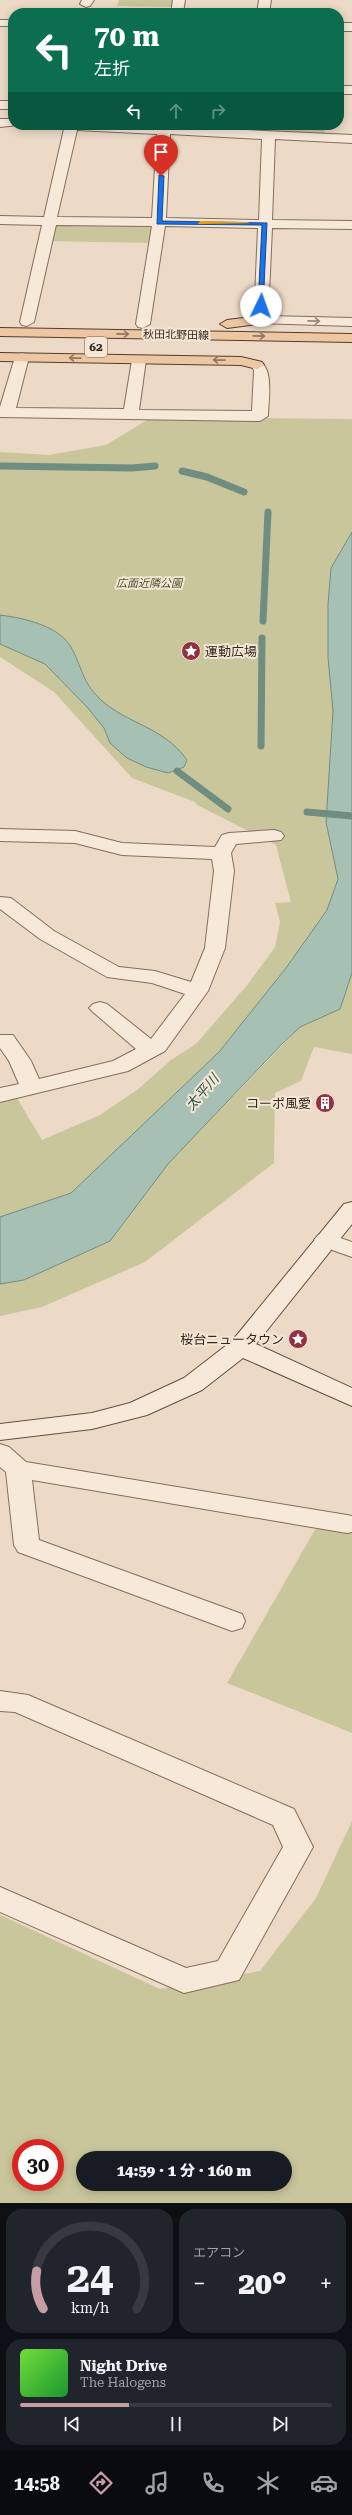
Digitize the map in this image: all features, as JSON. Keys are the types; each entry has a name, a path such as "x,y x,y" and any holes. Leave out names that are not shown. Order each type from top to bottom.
{"main road":[{"path":"0,321 231,324 261,320"},
{"name":"秋田北野田線","path":"0,332 352,338"},
{"name":"秋田北野田線","path":"0,346 352,351"},
{"path":"0,357 241,361 257,365"}],"street":[{"path":"27,322 70,130"},
{"path":"143,324 159,222 164,130 352,139"},
{"path":"269,135 261,320 352,322"},
{"path":"0,220 352,225"},
{"path":"22,358 4,412 260,416 261,370 257,365"},
{"path":"131,415 139,360"},
{"path":"0,835 75,837 122,849 221,853"},
{"path":"0,1095 120,1066 157,1046 198,991 215,948 224,871 221,853 229,839 274,836"},
{"path":"1,898 47,935 114,973 155,977 198,991"},
{"path":"100,1008 150,1050"},
{"path":"5,1040 20,1061 32,1088"},
{"path":"0,1432 92,1421 138,1409 193,1384 241,1347 352,1209"},
{"path":"326,1240 352,1250"},
{"path":"241,1347 352,1398"},
{"path":"232,1621 27,1545 9,1461 347,1524"},
{"path":"0,1701 18,1702 284,1817 298,1847 228,1971 184,1981 0,1899"}],"green space":[{"path":"119,0 173,0 172,7 117,6"},
{"path":"239,130 325,130 324,134"},
{"path":"50,221 159,222 156,243 46,241"},
{"name":"広面近隣公園","path":"152,417 352,419 352,532 331,568 328,604 328,658 333,711 326,822 338,879 327,910 286,968 219,1052 71,1193 0,1217 0,1101 17,1098 42,1140 100,1115 137,1090 171,1060 196,1044 249,983 275,947 280,922 275,903 291,902 276,845 197,805 195,802 132,778 54,692 0,657 0,452 49,455 106,445"},
{"path":"352,973 352,1054 314,1047 301,1081 275,1093 274,1163 145,1262 42,1307 0,1316 0,1284 24,1280 110,1241 168,1164 300,1027 340,1009"},
{"path":"321,1519 352,1521 352,1733 227,1683"},
{"path":"352,1821 352,2203 0,2203 0,1915 160,1989 260,1971 316,1898"}],"water":[{"name":"太平川","path":"352,532 352,973 340,1009 300,1027 282,1044 168,1164 110,1241 24,1280 0,1284 0,1217 71,1193 219,1052 286,968 327,910 338,879 326,822 333,711 328,658 328,604 331,568"},
{"path":"0,615 19,618 39,624 58,633 71,647 89,687 94,693 111,708 156,733 178,749 187,760 184,767 168,773 146,767 127,758 110,743 104,728 87,707 45,664 0,644"}],"waterway":[{"path":"0,466 132,468 155,466"},
{"path":"182,471 207,477 244,492"},
{"path":"263,621 268,512"},
{"path":"261,746 262,638"},
{"path":"177,771 228,809"},
{"path":"307,812 352,816"}],"slow traffic":[{"path":"200,223 247,223"}],"place":[{"name":"運動広場","path":"191,651"},
{"name":"コーポ風愛","path":"325,1103"},
{"name":"桜台ニュータウン","path":"298,1339"}],"route":[{"path":"161,176 159,222 265,224 261,306"}]}
